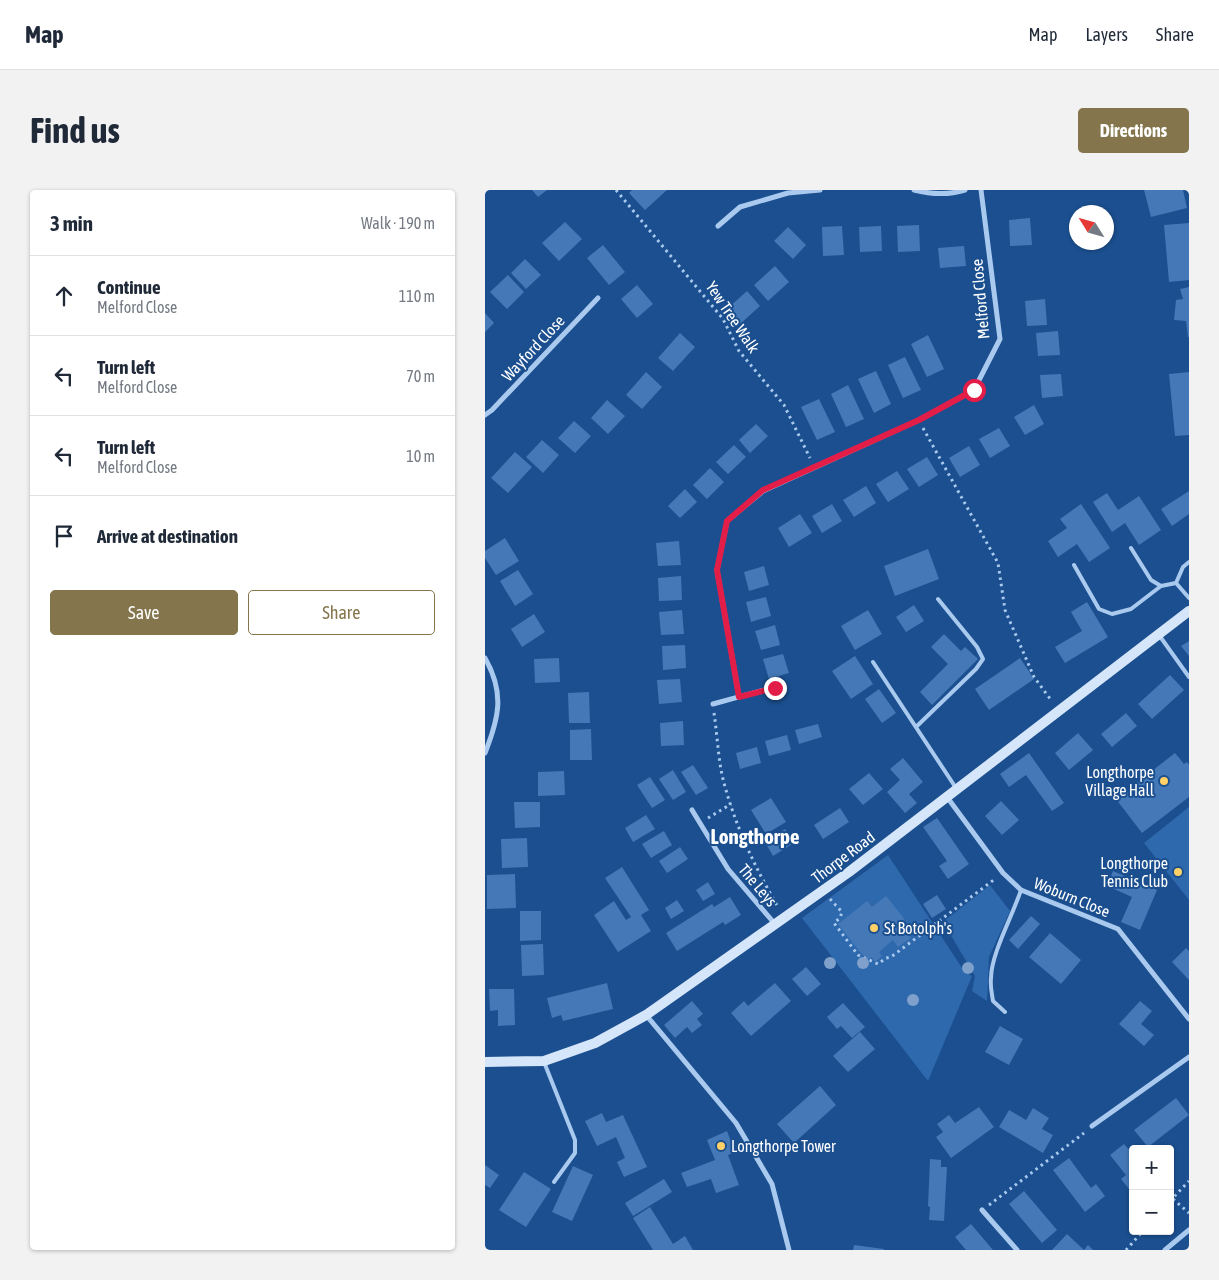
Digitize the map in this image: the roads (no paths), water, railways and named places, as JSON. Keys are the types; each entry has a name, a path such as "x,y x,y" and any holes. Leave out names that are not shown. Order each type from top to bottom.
{"street":[{"path":"718,226 740,207 788,193 820,190"},
{"path":"914,190 932,193 956,193 965,190"},
{"name":"Melford Close","path":"739,697 717,570 727,521 763,490 919,420 974,390 1000,339 981,190"},
{"name":"Wayford Close","path":"485,415 492,410 598,298"},
{"name":"Thorpe Road","path":"485,1062 543,1061 595,1043 645,1015 823,890 1189,611"},
{"path":"485,658 490,667 500,701 493,734 485,753"},
{"path":"713,704 775,688"},
{"name":"Woburn Close","path":"947,797 1003,873 1021,890 1118,929 1189,1019"},
{"name":"The Leys","path":"692,810 728,869 775,925"},
{"path":"645,1015 736,1123 771,1184 789,1250"},
{"path":"1092,1126 1189,1056"},
{"path":"982,1210 1017,1250"},
{"path":"1165,1250 1189,1230"}],"lane":[{"path":"1131,548 1151,580 1161,586"},
{"path":"1177,583 1183,567 1189,562"},
{"path":"1074,565 1099,609 1112,614 1131,609 1161,586 1177,583"},
{"path":"1177,583 1189,598"},
{"path":"916,727 976,669 983,659 977,647 938,599"},
{"path":"1159,635 1189,678"},
{"path":"873,662 957,789"},
{"path":"1005,1012 993,1001 991,978 995,955 1012,918 1021,890"},
{"path":"543,1061 575,1140 575,1153 554,1182"}],"place":[{"name":"Longthorpe Village Hall","path":"1164,781"},
{"name":"Longthorpe Tennis Club","path":"1178,872"},
{"name":"St Botolph's","path":"874,928"},
{"name":"Longthorpe Tower","path":"721,1146"}],"district":[{"name":"Longthorpe","path":"755,836"}]}
